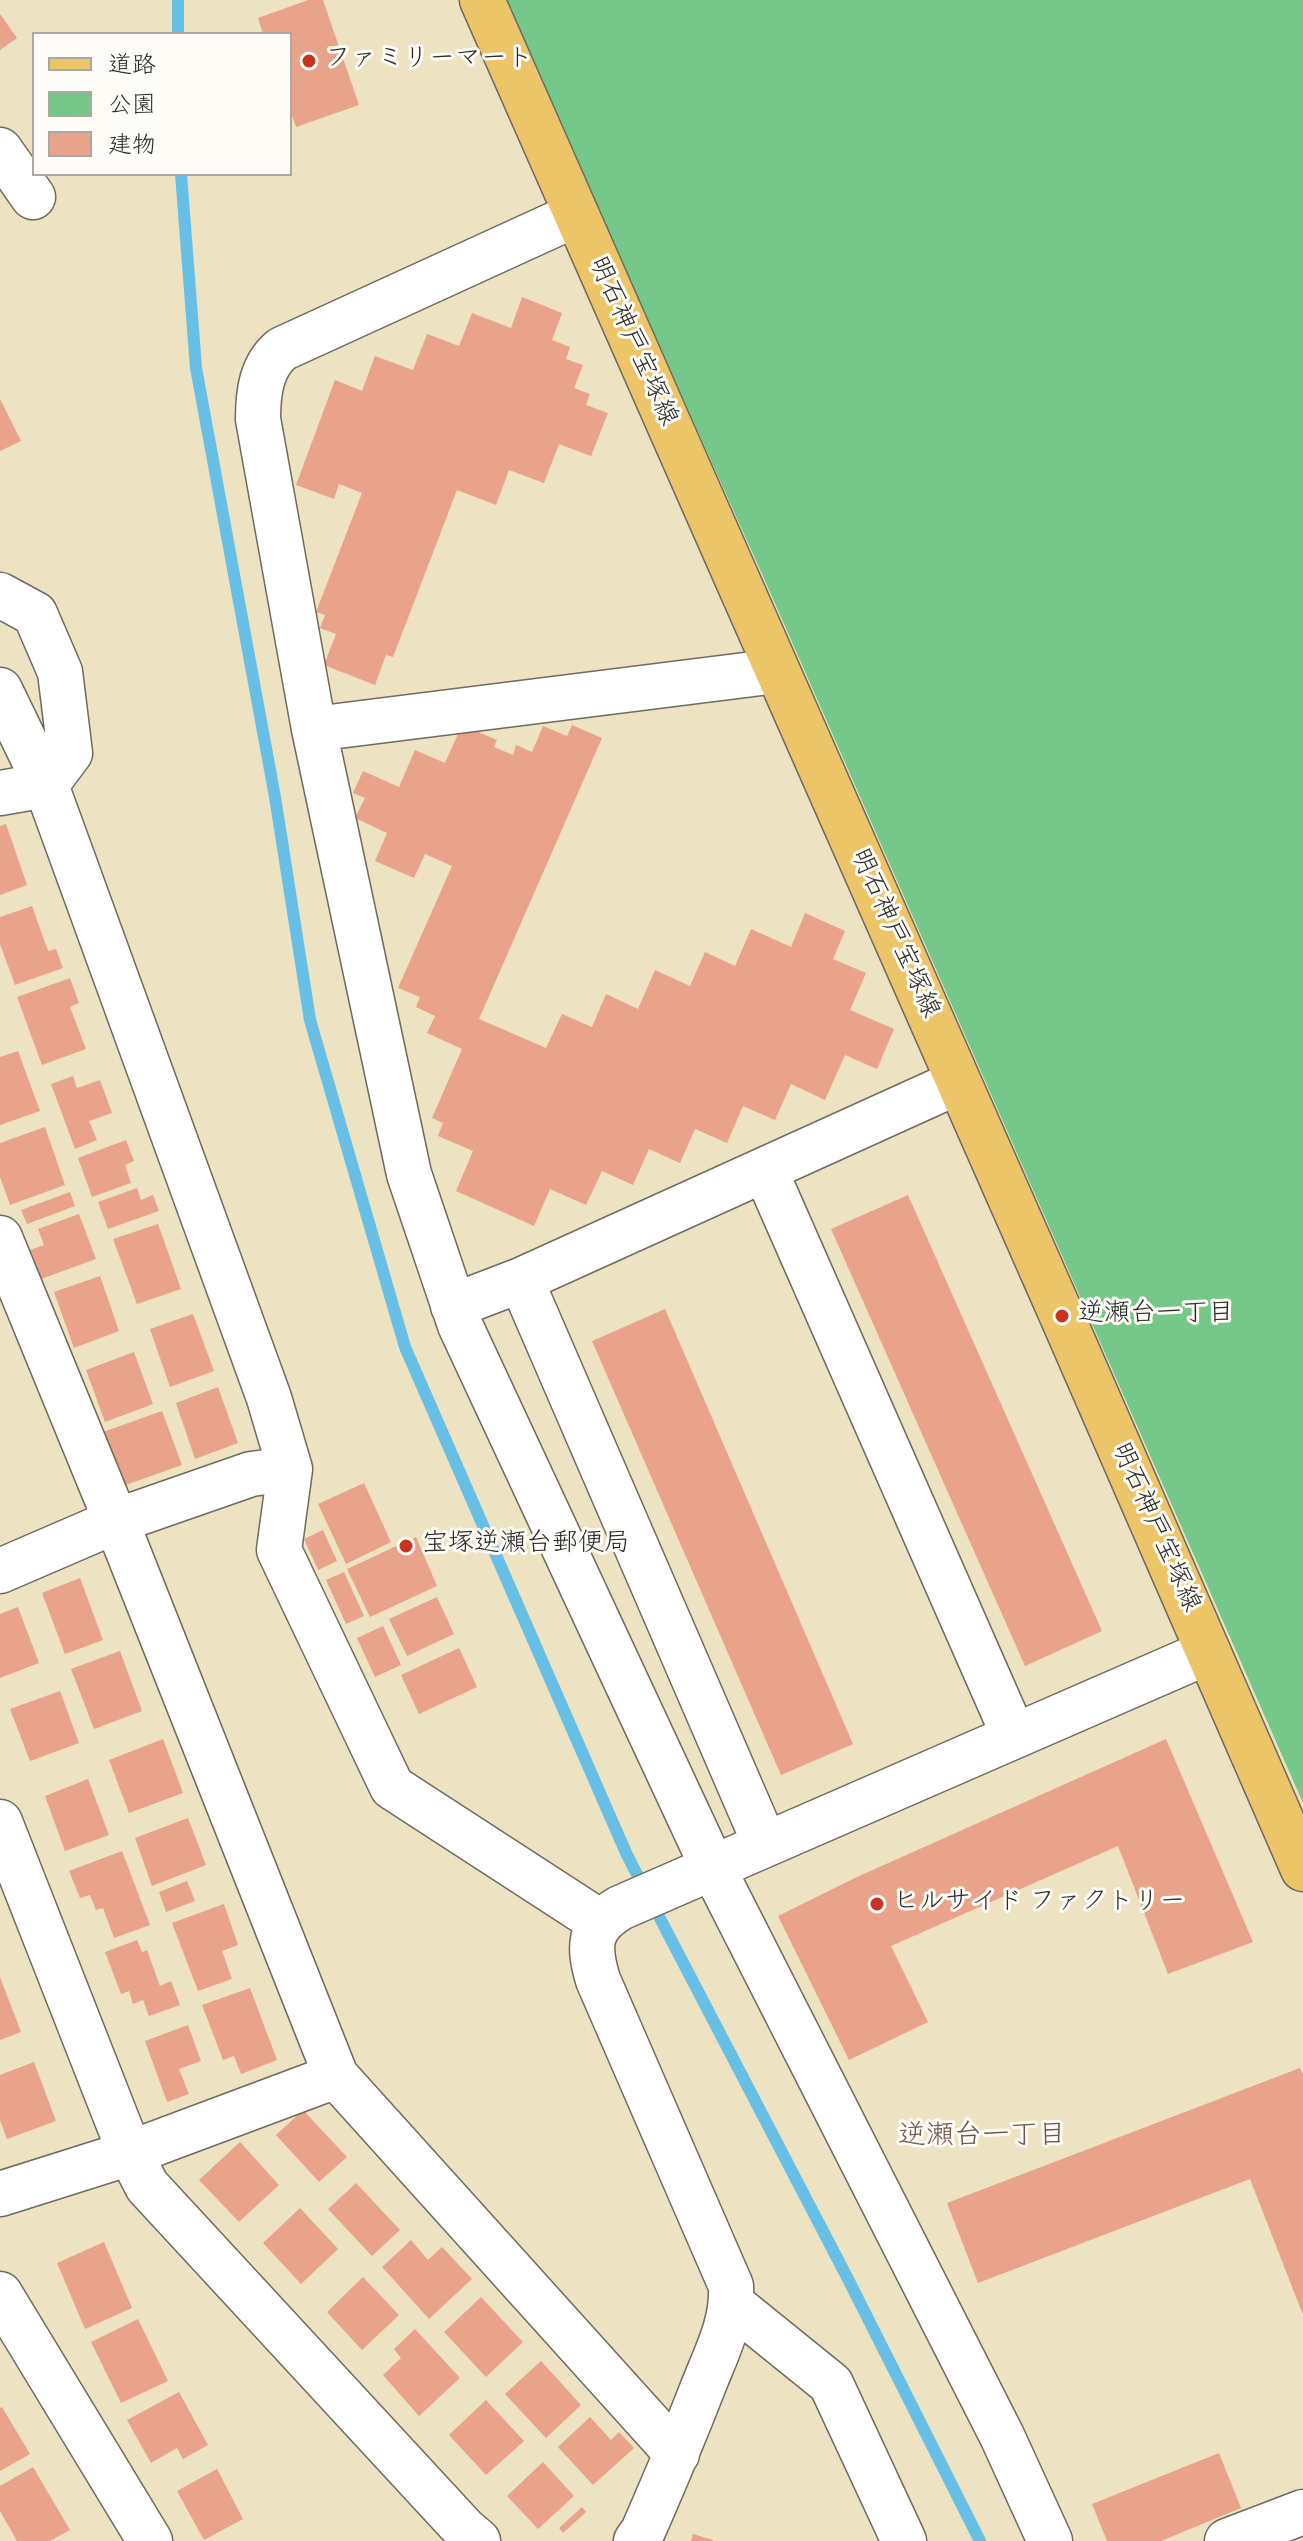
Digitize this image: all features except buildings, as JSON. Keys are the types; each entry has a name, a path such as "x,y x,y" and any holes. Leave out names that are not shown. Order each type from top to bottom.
{"main road":[{"name":"明石神戸宝塚線","path":"482,0 1303,1869"}],"street":[{"path":"0,150 33,197"},
{"path":"575,215 282,349 264,372 258,419 314,729 409,1174 460,1325 710,1869 1002,2436 1050,2541"},
{"path":"0,595 35,614 60,672 70,753 46,785 0,793"},
{"path":"314,729 777,671"},
{"path":"0,690 46,785 269,1398 290,1469 279,1550 392,1787 610,1915"},
{"path":"453,1306 521,1280 958,1082"},
{"path":"765,1170 1014,1736"},
{"path":"0,1238 336,2076 677,2454"},
{"path":"521,1280 765,1844"},
{"path":"0,1571 116,1521 251,1474 290,1469"},
{"path":"636,2541 677,2454 724,2333 732,2304 731,2286 598,1980 591,1947 595,1932 610,1915 710,1869 1208,1652"},
{"path":"0,1822 130,2153 147,2186 478,2541"},
{"path":"0,2194 130,2153 336,2076"},
{"path":"0,2294 150,2541"},
{"path":"732,2304 831,2384 904,2541"},
{"path":"1227,2541 1303,2512"}],"green space":[{"path":"504,0 1303,0 1303,1803 762,574"}],"waterway":[{"path":"178,0 178,32"},
{"path":"181,176 196,368 275,797 310,1020 405,1347 627,1855 848,2279 980,2541"}],"place":[{"name":"ファミリーマート","path":"309,61"},
{"name":"逆瀬台一丁目","path":"1062,1316"},
{"name":"宝塚逆瀬台郵便局","path":"406,1546"},
{"name":"ヒルサイド ファクトリー","path":"877,1904"}],"district":[{"name":"逆瀬台一丁目","path":"982,2138"}]}
